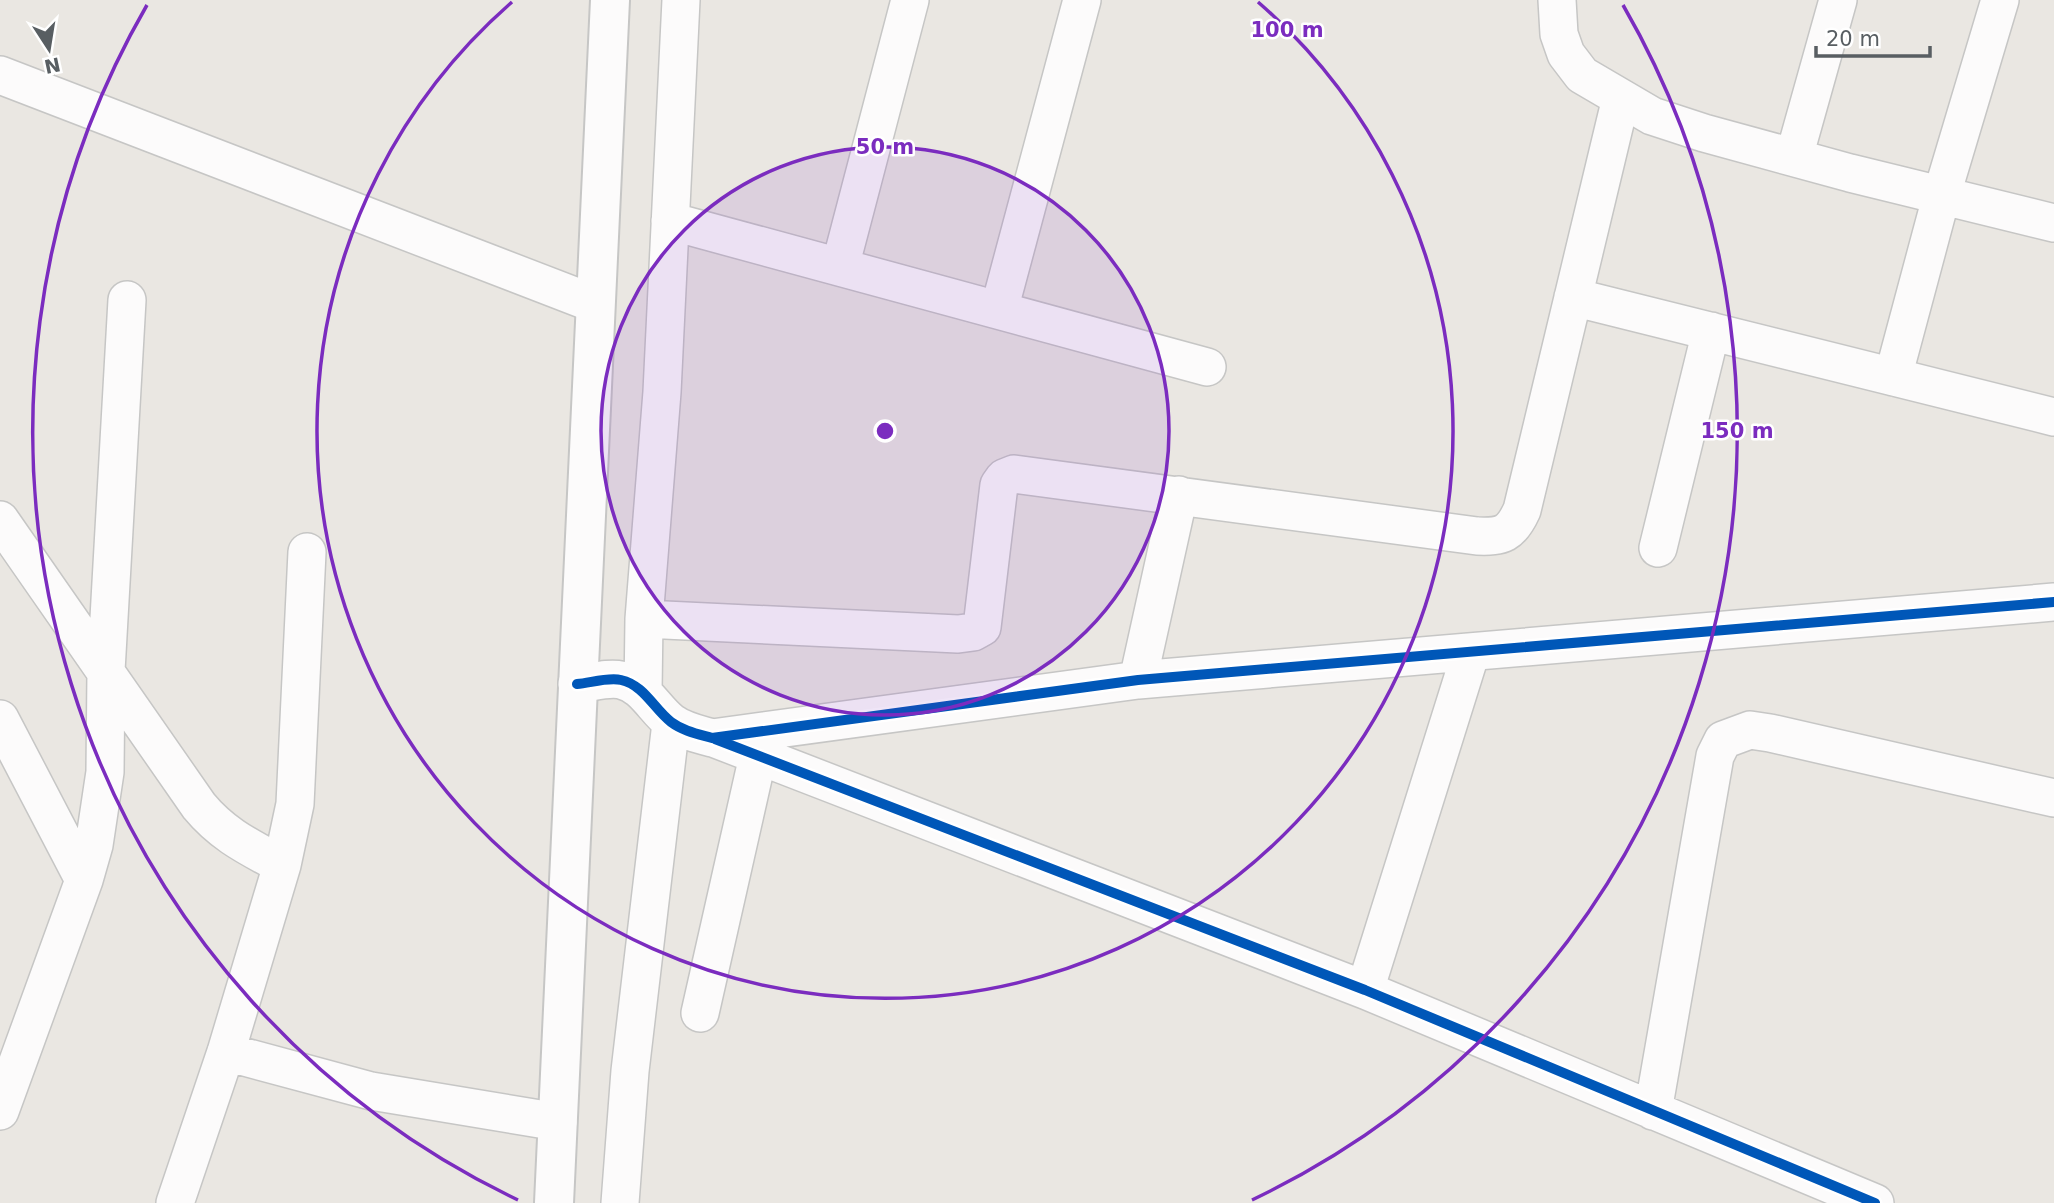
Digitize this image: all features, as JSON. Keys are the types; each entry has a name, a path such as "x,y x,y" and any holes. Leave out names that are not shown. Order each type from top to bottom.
{"street":[{"path":"554,1203 558,1122 607,685 596,304 610,0"},
{"path":"607,685 644,619 662,392 681,0"},
{"path":"840,267 909,0"},
{"path":"999,310 1082,0"},
{"path":"1557,0 1559,34 1566,54 1582,75 1621,99 1665,120 1794,157 2054,223"},
{"path":"1794,157 1838,0"},
{"path":"1893,377 1942,194 2000,0"},
{"path":"0,75 596,304"},
{"path":"644,619 944,633 973,632 982,627 999,485 1004,478 1022,474 1477,536 1494,537 1508,532 1516,524 1522,510 1621,99"},
{"path":"670,221 1207,367"},
{"path":"1573,297 2054,417"},
{"path":"0,1111 84,880 94,845 104,783 106,671 127,300"},
{"path":"1658,548 1710,331"},
{"path":"1138,680 1179,495"},
{"path":"0,520 199,806 214,824 234,839 282,864"},
{"path":"176,1203 226,1052 282,864 295,804 307,552"},
{"path":"712,738 1138,680 2054,602"},
{"path":"1365,990 1471,652"},
{"path":"607,685 688,731 1365,990 1875,1203"},
{"path":"0,719 84,880"},
{"path":"620,1203 630,1071 671,723"},
{"path":"1653,1111 1715,756 1723,740 1750,730 1770,733 2054,798"},
{"path":"700,1013 758,756"},
{"path":"0,772 35,784"},
{"path":"226,1052 371,1091 558,1122"}],"cycle path":[{"path":"577,684 610,679 629,683 676,725 712,738 1138,680 2054,602"},
{"path":"715,739 1365,990 1875,1203"}]}
